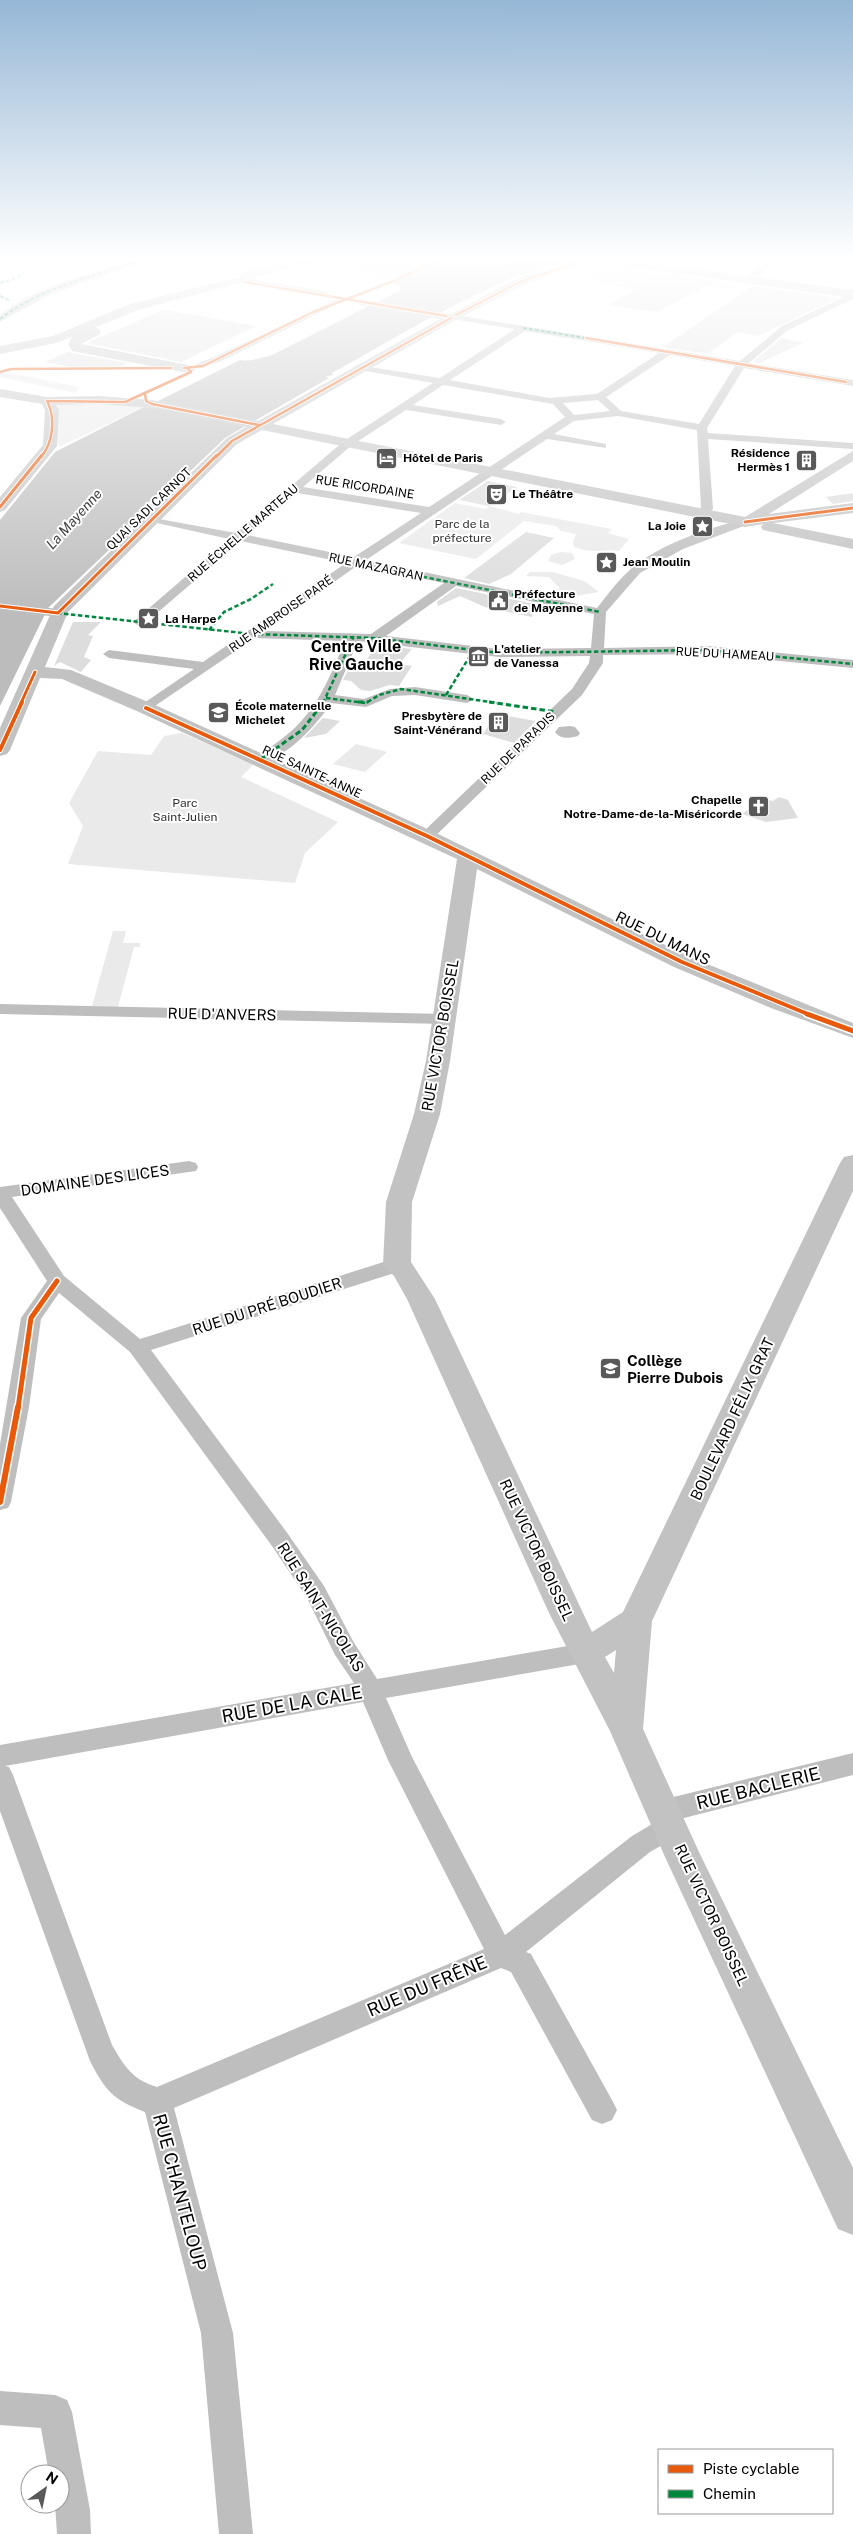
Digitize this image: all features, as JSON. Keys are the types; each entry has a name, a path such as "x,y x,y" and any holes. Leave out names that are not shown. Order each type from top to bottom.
{"street":[{"name":"QUAI SADI CARNOT","path":"58,613 232,441 339,379"},
{"path":"425,379 557,402 600,397 627,379"},
{"name":"RUE ÉCHELLE MARTEAU","path":"139,622 348,443 444,379"},
{"path":"702,514 707,509 703,432 732,379"},
{"path":"831,379 853,383"},
{"path":"0,393 47,401 152,404 853,544"},
{"path":"600,397 618,413"},
{"path":"0,508 50,446 52,410 47,401"},
{"path":"557,402 571,418 618,413 703,432 853,446"},
{"path":"402,406 501,422"},
{"name":"RUE AMBROISE PARÉ","path":"146,708 354,563 571,418"},
{"path":"545,435 602,446"},
{"path":"600,612 641,566 681,545 745,522 853,455"},
{"name":"RUE RICORDAINE","path":"294,489 431,511"},
{"path":"745,522 853,508"},
{"name":"RUE MAZAGRAN","path":"152,519 354,563 600,612"},
{"path":"374,638 454,582"},
{"path":"0,606 58,613 57,621 0,750"},
{"name":"RUE DE PARADIS","path":"427,836 577,692 596,663 600,612"},
{"name":"RUE DU HAMEAU","path":"253,634 374,638 499,653 707,650 853,664"},
{"path":"261,759 274,752 314,718 326,698 353,638"},
{"path":"108,654 205,666"},
{"name":"RUE SAINTE-ANNE","path":"35,672 65,674 146,708 261,759 468,857"},
{"path":"326,698 366,703 379,695 401,689 467,699"},
{"path":"542,726 563,730"},
{"name":"RUE VICTOR BOISSEL","path":"468,857 444,1019 427,1114 399,1202 397,1265 404,1270 421,1299 585,1653 626,1729 853,2214"},
{"name":"RUE DU MANS","path":"468,857 682,962 779,1003 853,1031"},
{"name":"RUE D'ANVERS","path":"0,1009 444,1019"},
{"name":"BOULEVARD FÉLIX GRAT","path":"635,1621 853,1163"},
{"name":"DOMAINE DES LICES","path":"0,1193 189,1167"},
{"name":"RUE SAINT-NICOLAS","path":"0,1193 57,1281 137,1347 280,1540 316,1593 344,1648 361,1672 401,1760 501,1955"},
{"name":"RUE DU PRÉ BOUDIER","path":"137,1347 397,1265"},
{"path":"0,1502 18,1407 31,1318 57,1281"},
{"path":"585,1653 635,1621"},
{"path":"626,1729 635,1621"},
{"name":"RUE DE LA CALE","path":"0,1756 585,1653"},
{"name":"RUE BACLERIE","path":"666,1818 853,1764"},
{"name":"RUE CHANTELOUP","path":"0,1775 100,2051 118,2083 135,2096 157,2101 217,2333 236,2534"},
{"name":"RUE DU FRÊNE","path":"157,2101 501,1955 641,1844 666,1818"},
{"path":"501,1955 522,1963 602,2110"},
{"path":"0,2408 56,2412 73,2510 74,2534"}],"green space":[{"path":"11,379 41,379 79,387 76,393"},
{"path":"67,402 144,407 59,447 56,439 57,406"},
{"name":"Parc de la préfecture","path":"455,503 485,509 489,506 519,514 521,512 612,529 608,533 629,539 619,551 587,551 574,547 573,542 576,534 561,531 556,526 524,521 476,559 399,543"},
{"path":"561,552 572,553 575,559 562,565 548,561 551,555"},
{"path":"530,572 553,572 584,581 599,592 562,598 534,593 560,589 549,577 526,576"},
{"name":"Parc Saint-Julien","path":"182,733 254,764 241,777 338,822 305,853 295,883 68,864 83,826 69,803 98,751 151,755 164,736"},
{"path":"356,744 387,752 365,772 333,764"},
{"path":"113,931 126,931 123,943 140,943 140,947 134,947 118,1007 92,1006"}],"water":[{"name":"La Mayenne","path":"201,379 327,379 225,438 181,480 173,479 148,503 153,505 48,608 0,706 0,520 55,452 144,407 151,408 156,402"}],"building":[{"name":"Le Théâtre","path":"488,481 517,487 489,506 459,500"},
{"path":"853,493 853,501 833,504 826,497"},
{"path":"526,532 554,538 511,574 489,584 464,578"},
{"name":"Préfecture de Mayenne","path":"456,588 535,604 532,617 485,607 460,596 438,606 437,602"},
{"path":"73,622 101,622 88,635 93,636 84,657 91,660 81,672 60,662 54,666"},
{"path":"376,645 412,649 399,664 412,666 399,686 390,685 370,691 361,690 351,681 343,680 354,659 366,661"},
{"path":"496,714 536,721 514,743 483,734"},
{"path":"323,718 340,721 326,734 304,738"},
{"name":"Chapelle Notre-Dame-de-la-Miséricorde","path":"779,797 788,800 798,818 766,822 742,814 763,798 773,801"}],"marked path":[{"path":"354,563 600,612"},
{"path":"209,630 224,612 251,599 273,584"},
{"path":"57,613 253,634 374,638 499,653 707,650 853,664"},
{"path":"261,759 296,735 319,710 336,679 353,638"},
{"path":"446,695 473,651"},
{"path":"326,698 366,703 379,695 401,689 556,712"}],"cycle path":[{"path":"47,401 125,402 175,379"},
{"path":"0,606 58,613 232,441 342,379"},
{"path":"830,379 846,382"},
{"path":"145,394 146,401 152,404 259,425"},
{"path":"0,507 50,446 52,410 47,401"},
{"path":"745,522 853,508"},
{"path":"0,750 35,672"},
{"path":"146,708 427,836 682,962 779,1003 853,1031"},
{"path":"0,1502 18,1407 31,1318 57,1281"}],"place":[{"name":"Hôtel de Paris","path":"387,458"},
{"name":"Résidence Hermès 1","path":"806,460"},
{"name":"Le Théâtre","path":"496,494"},
{"name":"La Joie","path":"702,526"},
{"name":"Jean Moulin","path":"607,562"},
{"name":"Préfecture de Mayenne","path":"498,601"},
{"name":"La Harpe","path":"149,619"},
{"name":"L'atelier de Vanessa","path":"478,656"},
{"name":"École maternelle Michelet","path":"219,713"},
{"name":"Presbytère de Saint-Vénérand","path":"498,723"},
{"name":"Chapelle Notre-Dame-de-la-Miséricorde","path":"758,807"},
{"name":"Collège Pierre Dubois","path":"611,1369"}],"district":[{"name":"Centre Ville Rive Gauche","path":"356,655"}]}
